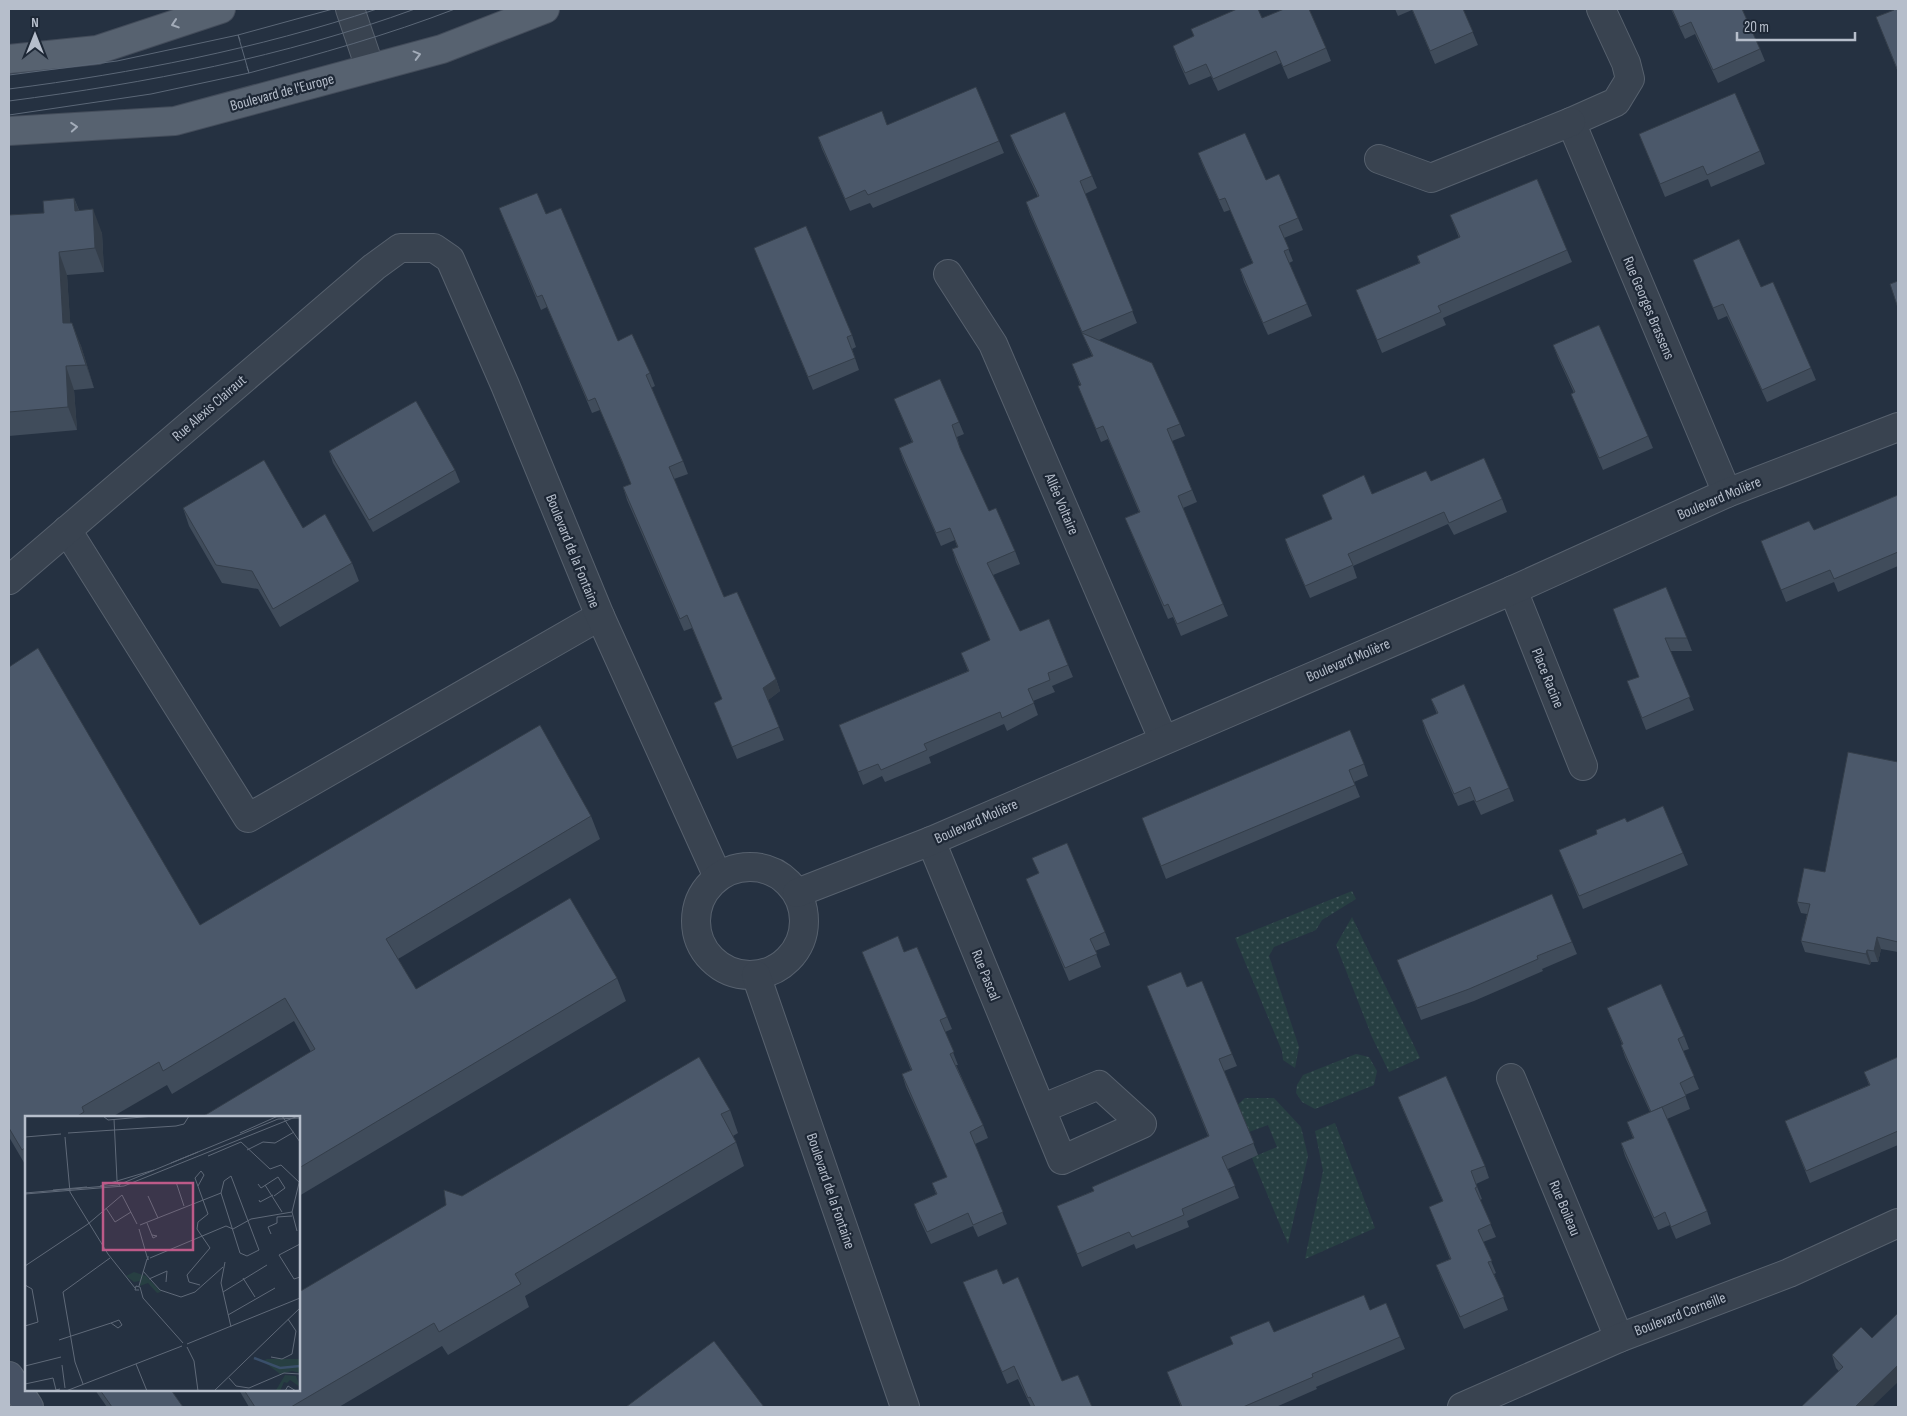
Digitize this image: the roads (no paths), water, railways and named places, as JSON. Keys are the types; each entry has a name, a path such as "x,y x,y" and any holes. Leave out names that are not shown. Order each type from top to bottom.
{"main road":[{"path":"9,59 97,50 221,9"},
{"name":"Boulevard de l'Europe","path":"9,131 175,120 442,49 545,9"}],"street":[{"path":"350,9 370,68"},
{"path":"1379,159 1431,178 1616,102 1630,79 1626,63 1601,9"},
{"name":"Rue Georges Brassens","path":"1571,122 1728,493"},
{"name":"Rue Alexis Clairaut","path":"9,580 374,267 400,248 414,247"},
{"name":"Boulevard de la Fontaine","path":"414,247 434,248 450,259 505,385 600,616 718,877"},
{"name":"Allée Voltaire","path":"948,274 993,344 1163,739"},
{"name":"Boulevard Molière","path":"797,893 931,841 1163,739 1513,590 1728,493 1898,427"},
{"path":"68,530 248,818 600,616"},
{"name":"Place Racine","path":"1513,590 1583,766"},
{"name":"Rue Pascal","path":"931,841 1041,1109"},
{"path":"752,867 770,870 785,879 797,893 804,910 804,928 799,945 788,960 774,971 756,975 738,975 722,967 708,956 699,941 696,923 698,906 706,890 718,877 734,869 752,867"},
{"name":"Boulevard de la Fontaine","path":"756,975 905,1407"},
{"name":"Rue Boileau","path":"1511,1078 1619,1338"},
{"name":"Boulevard Corneille","path":"1462,1407 1504,1399 1619,1338 1789,1272 1898,1223"},
{"path":"9,1376 29,1407"}],"tram line":[{"path":"240,40 238,35 333,9"},
{"path":"9,89 56,83 195,58 286,36 377,9"},
{"path":"9,101 112,86 215,66 316,41 415,9"},
{"path":"247,67 249,73 301,59 379,36 455,9"},
{"path":"9,75 117,61 238,35 249,73 151,94 9,115"}]}
